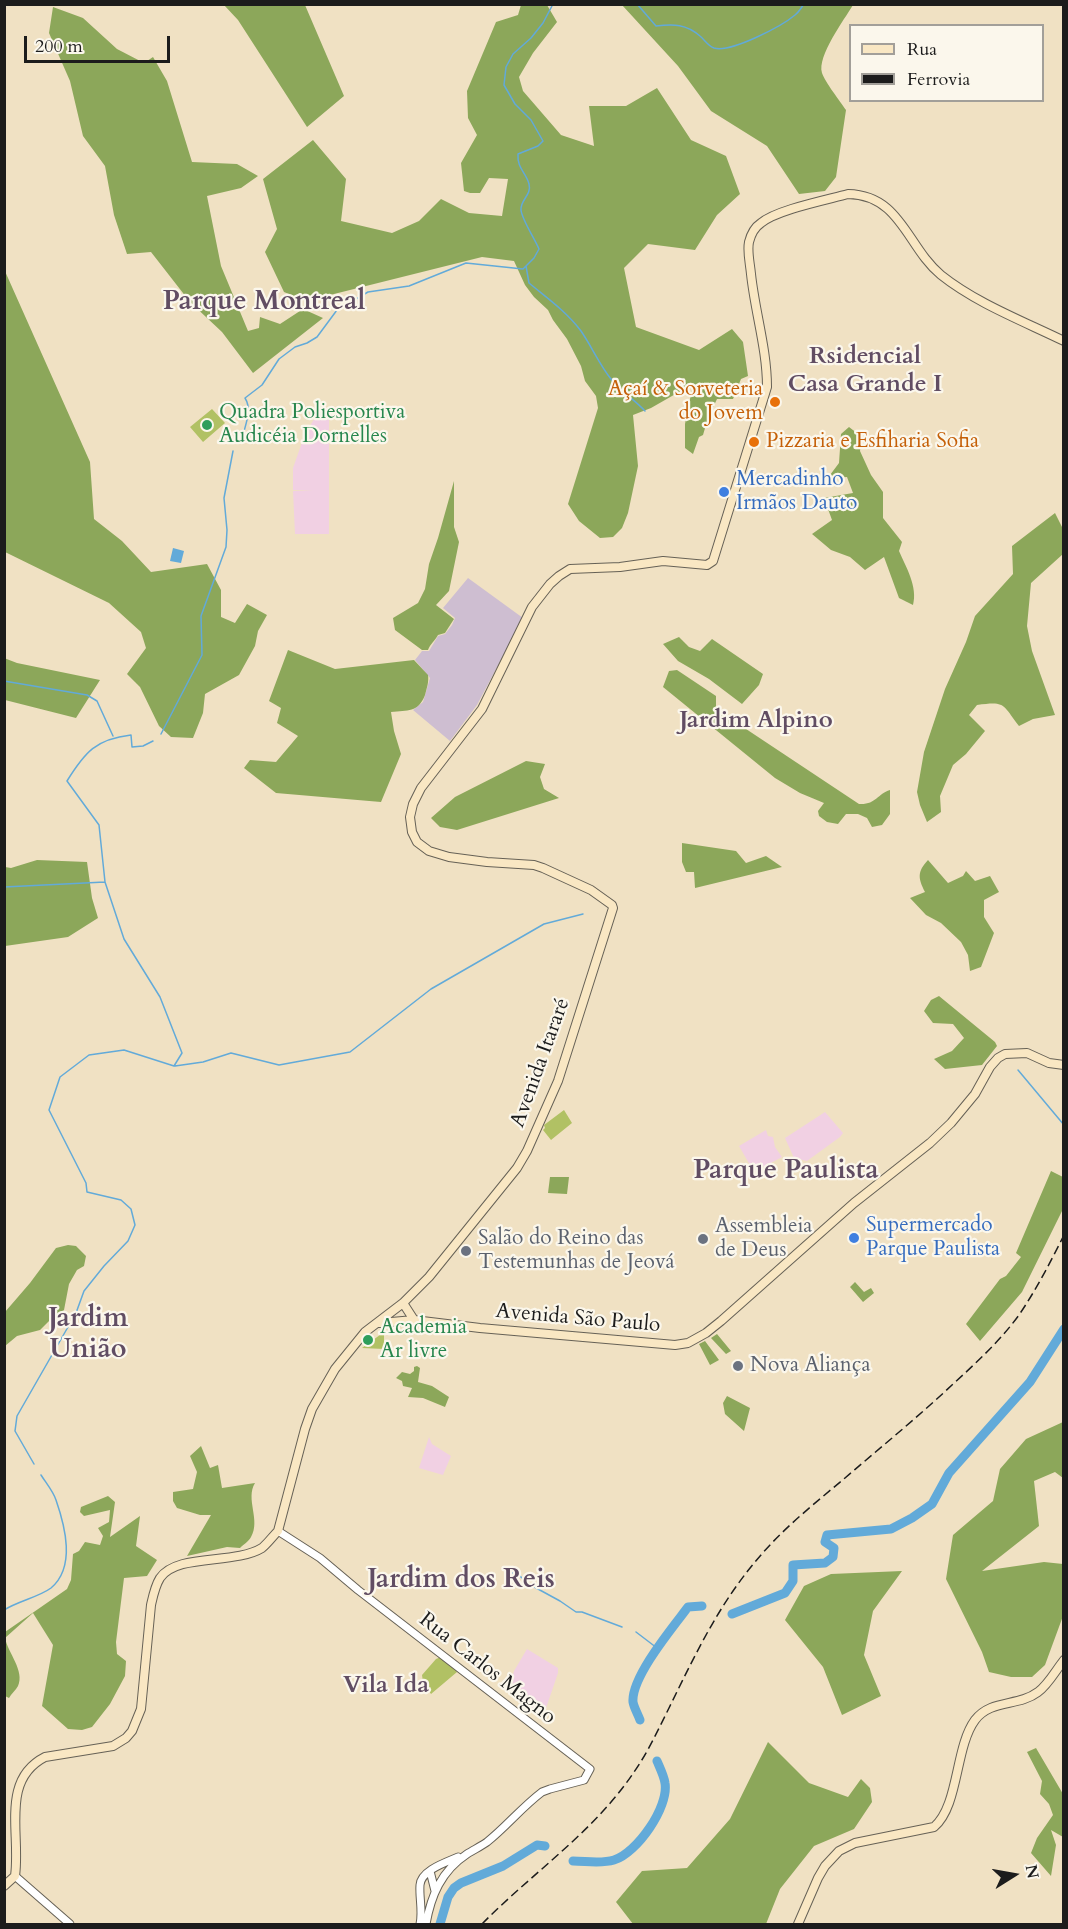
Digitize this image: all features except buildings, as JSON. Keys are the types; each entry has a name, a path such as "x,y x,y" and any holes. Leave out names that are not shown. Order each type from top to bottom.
{"main road":[{"name":"Avenida Itararé","path":"378,1323 403,1303 429,1277 517,1168 527,1151 558,1081 613,908 610,902 572,880 538,866 469,860 429,851 417,842 412,832 410,817 413,804 421,788 482,709 532,607 550,584 570,569 620,567 663,561 707,565 713,561 766,387 767,364 755,306 748,250 754,231 766,219 773,216 848,194 872,199 883,204 900,221 918,249 941,274 970,294 1064,341"},
{"name":"Avenida São Paulo","path":"378,1323 414,1320 659,1344 688,1343 721,1321 854,1203 930,1143 951,1123 975,1094 990,1067 998,1058 1005,1054 1028,1053 1049,1063 1064,1065"},
{"path":"403,1303 414,1320"},
{"path":"4,1886 15,1876 12,1796 21,1774 36,1761 45,1757 99,1750 113,1746 126,1738 137,1722 141,1709 151,1605 160,1578 173,1567 252,1552 261,1548 278,1531 312,1409 326,1383 348,1352 365,1332 378,1323"},
{"path":"798,1924 818,1878 825,1866 839,1851 855,1843 934,1827 938,1824 948,1804 965,1745 975,1720 987,1709 1037,1693 1064,1660"}],"street":[{"name":"Rua Carlos Magno","path":"278,1531 320,1558 465,1674 590,1769 587,1777 582,1781 542,1792 486,1843 466,1854"},
{"path":"420,1924 422,1879 430,1871 466,1854"},
{"path":"426,1924 441,1879 449,1867 466,1854"},
{"path":"430,1871 434,1896"},
{"path":"15,1876 70,1924"},
{"path":"422,1896 428,1901 434,1896"}],"shaded area":[{"path":"327,410 329,416 329,534 295,534 293,491 313,491 293,490 293,468 305,434 316,416"},
{"path":"468,578 523,618 477,705 450,741 413,710 423,702 430,678 415,660 422,651 429,651 438,636 445,634 452,625 455,618 443,608"},
{"path":"825,1112 843,1133 807,1161 794,1158 785,1138"},
{"path":"766,1130 768,1136 773,1137 775,1147 782,1157 754,1172 739,1146"},
{"path":"429,1437 432,1444 451,1456 443,1475 419,1468"},
{"path":"527,1649 558,1668 545,1711 538,1716 508,1693 514,1671"}],"green space":[{"path":"224,5 305,5 344,96 307,127 238,20"},
{"path":"521,5 547,5 557,22 533,53 519,77 523,91 561,135 594,146 589,106 626,106 657,88 691,140 726,156 740,194 717,215 695,250 648,244 624,268 636,327 699,350 732,329 743,342 748,376 741,379 733,399 717,399 693,454 685,448 685,424 693,384 651,408 633,415 638,466 628,513 622,528 613,537 600,538 579,521 568,504 598,408 596,396 585,381 581,366 567,339 548,310 525,285 514,261 482,257 306,301 284,292 265,252 277,229 263,179 313,140 346,179 341,221 392,233 419,221 441,199 469,213 502,216 508,179 489,178 480,193 464,191 461,163 477,135 468,118 467,91 496,22 518,15"},
{"path":"622,5 853,5 823,57 822,73 846,110 836,177 825,191 799,194 767,146 711,111 678,66"},
{"path":"53,7 83,18 117,49 144,63 153,57 167,81 192,162 237,164 258,176 241,188 207,196 221,266 248,331 259,328 260,317 280,324 303,309 323,318 253,373 222,332 190,302 151,252 127,254 114,215 105,166 83,136 70,81 49,33"},
{"path":"4,269 90,462 94,519 122,541 151,572 207,564 221,590 221,617 235,623 247,604 267,615 258,631 255,646 239,675 205,694 203,713 193,738 171,737 159,726 140,687 127,674 146,648 141,632 109,603 5,552"},
{"name":"Quadra Poliesportiva Audicéia Dornelles","path":"212,409 225,423 203,442 190,427"},
{"path":"849,427 862,437 860,451 871,475 883,492 883,518 902,542 899,551 913,584 913,605 899,598 884,557 865,570 850,557 831,550 812,534 832,520 824,498 853,493 847,477 835,478 830,475 839,463 841,434"},
{"path":"454,481 454,527 459,542 449,591 436,605 454,619 445,633 438,635 428,650 422,650 395,630 393,618 418,603 425,589 429,564"},
{"path":"1055,513 1063,529 1063,554 1031,583 1027,626 1032,651 1055,715 1033,719 1019,726 999,704 977,705 969,715 985,731 966,754 953,765 940,796 941,812 927,822 917,792 924,752 945,689 975,616 1013,574 1012,546"},
{"path":"679,637 689,647 700,651 712,639 763,674 759,685 742,704 709,679 678,661 663,644"},
{"path":"288,650 335,669 414,660 428,675 425,695 416,708 391,712 401,754 381,802 276,793 244,768 250,760 276,762 298,736 277,723 281,708 269,701"},
{"path":"4,658 17,663 100,680 76,718 5,700"},
{"path":"677,670 716,696 716,707 734,721 859,804 869,803 890,790 890,814 882,825 872,827 867,818 858,814 846,814 838,824 827,822 819,816 818,811 824,803 800,793 775,778 663,687 669,671"},
{"path":"526,761 545,764 540,777 544,789 559,798 457,830 440,827 431,818 455,797"},
{"path":"682,843 736,851 746,863 766,856 782,867 695,888 694,872 686,872 682,862"},
{"path":"37,860 87,862 92,898 98,918 68,937 5,946 5,867 11,868"},
{"path":"928,860 948,883 963,876 966,871 975,881 990,876 999,892 984,900 984,917 994,933 981,967 970,971 968,955 961,942 941,923 926,915 910,898 925,892 920,875"},
{"path":"939,996 995,1042 997,1046 982,1065 945,1069 934,1059 952,1051 964,1038 953,1024 933,1023 924,1011 931,1000"},
{"path":"564,1110 572,1123 551,1140 543,1130 544,1125"},
{"path":"1051,1171 1063,1177 1063,1209 1022,1292 980,1341 966,1324 1000,1279 1006,1276 1021,1257 1016,1253"},
{"path":"550,1177 569,1177 567,1194 548,1193"},
{"path":"76,1246 86,1256 84,1266 77,1270 69,1284 64,1310 40,1330 17,1336 5,1346 5,1312 56,1248"},
{"path":"855,1282 864,1292 871,1288 874,1293 863,1302 850,1287"},
{"path":"384,1332 384,1349 362,1348"},
{"path":"717,1334 731,1351 726,1354 711,1338"},
{"path":"705,1341 719,1360 710,1365 699,1344"},
{"path":"417,1366 420,1368 418,1382 432,1386 449,1397 445,1407 423,1398 408,1397 412,1388 403,1386 402,1381 396,1378 402,1372 410,1374"},
{"path":"727,1396 750,1408 744,1431 725,1414 723,1403"},
{"path":"1063,1422 1063,1478 1055,1472 1034,1481 1039,1526 982,1571 1044,1562 1063,1564 1063,1616 1045,1665 1032,1677 1011,1677 989,1672 982,1652 946,1579 953,1535 993,1501 1000,1469 1026,1439"},
{"path":"201,1446 210,1468 218,1465 222,1488 255,1483 252,1489 254,1530 240,1548 227,1547 187,1556 211,1515 200,1515 177,1508 173,1501 173,1492 193,1489 197,1472 190,1456"},
{"path":"108,1496 115,1502 110,1537 140,1516 136,1546 157,1560 147,1576 124,1578 116,1642 117,1654 126,1661 125,1676 110,1704 92,1727 82,1730 68,1729 42,1706 53,1645 33,1613 5,1638 5,1632 67,1589 71,1580 73,1554 79,1551 85,1542 100,1545 103,1536 98,1528 109,1522 110,1510 84,1516 80,1512 81,1507"},
{"path":"902,1571 873,1611 864,1655 881,1696 842,1715 823,1667 785,1620 804,1586 831,1574"},
{"path":"5,1638 18,1668 20,1680 9,1698 5,1696"},
{"path":"441,1657 457,1672 431,1694 423,1682 422,1675 436,1659"},
{"path":"768,1742 809,1783 848,1797 861,1779 870,1788 872,1802 854,1829 814,1846 780,1889 766,1924 633,1924 616,1902 642,1871 687,1868 730,1819"},
{"path":"1036,1748 1063,1794 1063,1837 1051,1830 1056,1845 1051,1876 1031,1853 1037,1838 1053,1815 1049,1804 1040,1794 1042,1781 1027,1752"}],"water":[{"path":"173,548 184,551 181,563 170,561"}],"waterway":[{"path":"243,435 248,411 245,398 262,385 279,359 295,347 317,337 337,310 368,292 409,286 466,263 523,269 534,258 539,249 521,210 529,191 529,184 520,167 518,154 538,146 543,141 531,120 515,104 504,85 506,67 513,54 531,38 543,23 553,4"},
{"path":"637,4 656,26 685,27 695,32 714,48 744,43 768,32 795,15 804,4"},
{"path":"526,266 529,283 570,318 585,337 611,379 645,411"},
{"path":"161,734 202,655 201,616 226,547 224,498 233,451"},
{"path":"4,681 87,695 97,701 113,736"},
{"path":"34,1464 15,1431 17,1416 76,1313 84,1291 128,1241 135,1225 131,1209 121,1200 87,1192 86,1183 49,1110 60,1077 89,1055 124,1050 174,1066 182,1053 160,997 124,939 105,882 99,825 67,781 86,755 100,744 131,735 132,747 143,746 153,741"},
{"path":"4,887 105,882"},
{"path":"175,1066 203,1062 231,1053 279,1065 350,1052 431,989 544,924 583,914"},
{"path":"1018,1070 1064,1125"},
{"path":"732,1614 785,1593 793,1581 793,1565 825,1563 833,1557 834,1548 825,1542 827,1535 891,1529 932,1504 949,1473 1030,1382 1064,1329"},
{"path":"4,1610 51,1588 64,1569 66,1546 63,1522 55,1497 41,1475"},
{"path":"504,1567 576,1612 582,1612 622,1627"},
{"path":"640,1720 633,1702 634,1692 646,1666 663,1639 688,1607 702,1606"},
{"path":"636,1632 657,1648"},
{"path":"573,1861 614,1860 623,1856 641,1839 657,1816 665,1793 664,1780 657,1761"},
{"path":"440,1924 448,1897 454,1888 503,1866 537,1845 545,1846"}],"railway":[{"path":"482,1924 582,1833 618,1794 648,1749 718,1614 755,1562 798,1518 926,1409 996,1343 1025,1306 1064,1235"}],"place":[{"name":"Açaí & Sorveteria do Jovem","path":"775,402"},
{"name":"Quadra Poliesportiva Audicéia Dornelles","path":"207,425"},
{"name":"Pizzaria e Esfiharia Sofia","path":"754,442"},
{"name":"Mercadinho Irmãos Dauto","path":"724,492"},
{"name":"Supermercado Parque Paulista","path":"854,1238"},
{"name":"Assembleia de Deus","path":"703,1239"},
{"name":"Salão do Reino das Testemunhas de Jeová","path":"466,1251"},
{"name":"Academia Ar livre","path":"368,1340"},
{"name":"Nova Aliança","path":"738,1366"}],"district":[{"name":"Parque Montreal","path":"264,303"},
{"name":"Rsidencial Casa Grande I","path":"865,371"},
{"name":"Jardim Alpino","path":"756,721"},
{"name":"Parque Paulista","path":"786,1172"},
{"name":"Jardim União","path":"88,1336"},
{"name":"Jardim dos Reis","path":"461,1581"},
{"name":"Vila Ida","path":"386,1686"}]}
